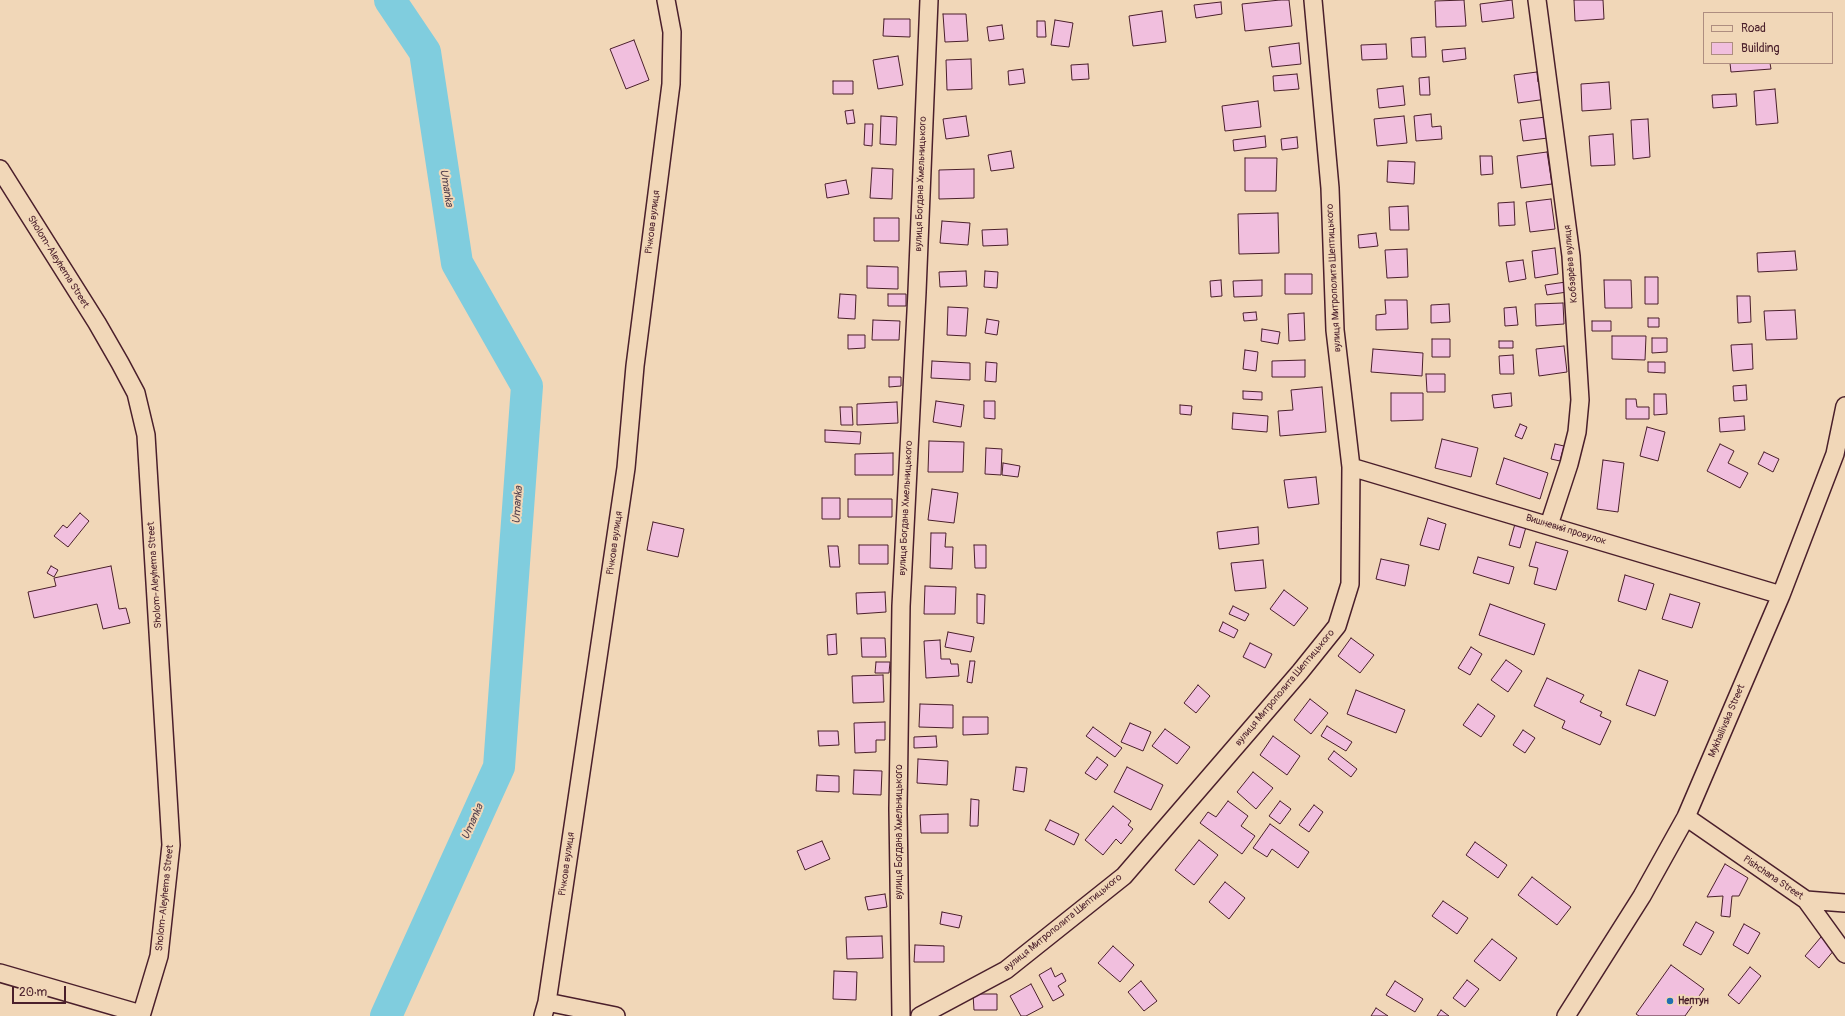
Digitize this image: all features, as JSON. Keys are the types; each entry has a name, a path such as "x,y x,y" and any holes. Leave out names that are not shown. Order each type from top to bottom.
{"street":[{"name":"Річкова вулиця","path":"545,1009 626,468 635,366 671,84 672,32 666,0"},
{"name":"вулиця Богдана Хмельницького","path":"901,1016 898,809 901,606 917,292 928,0"},
{"name":"вулиця Митрополита Шептицького","path":"920,1016 1006,970 1124,876 1300,672 1337,626 1350,584 1351,467 1335,330 1330,188 1313,0"},
{"name":"Кобзарèва вулиця","path":"1537,0 1572,256 1580,400 1576,439 1549,525"},
{"name":"Sholom-Aleyhema Street","path":"0,169 97,323 120,363 136,393 146,435 172,845 159,956 141,1015"},
{"name":"Mykhailivska Street","path":"1566,1016 1642,896 1686,817 1840,454 1845,406"},
{"name":"Вишневий провулок","path":"1351,467 1781,595"},
{"name":"Pishchana Street","path":"1686,817 1806,900 1845,954"},
{"path":"1806,900 1845,903"},
{"path":"0,973 141,1015"},
{"path":"545,1009 616,1016"}],"building":[{"path":"1289,0 1292,26 1245,31 1242,4"},
{"path":"1464,0 1466,26 1436,27 1435,1"},
{"path":"1512,0 1514,18 1482,22 1480,4"},
{"path":"1574,0 1603,0 1604,19 1575,21"},
{"path":"1221,2 1222,14 1196,18 1194,5"},
{"path":"1162,11 1166,42 1133,46 1129,16"},
{"path":"943,14 966,14 968,41 945,42"},
{"path":"884,19 910,19 910,37 883,36"},
{"path":"1055,20 1073,23 1069,47 1051,45"},
{"path":"1037,21 1045,21 1046,37 1037,37"},
{"path":"1002,25 1004,39 989,41 987,27"},
{"path":"1425,37 1426,57 1412,57 1411,38"},
{"path":"634,40 649,80 626,89 610,49"},
{"path":"1299,43 1301,64 1272,67 1269,47"},
{"path":"1386,44 1387,59 1362,60 1361,45"},
{"path":"1465,48 1466,59 1443,62 1442,50"},
{"path":"898,56 903,85 878,89 873,60"},
{"path":"971,59 972,89 947,90 946,60"},
{"path":"1088,64 1089,79 1072,80 1071,65"},
{"path":"1730,64 1770,64 1771,69 1731,72"},
{"path":"1023,69 1025,83 1009,85 1008,71"},
{"path":"1537,72 1538,82 1544,81 1547,99 1518,103 1514,75"},
{"path":"1297,74 1299,89 1274,91 1273,76"},
{"path":"1429,77 1430,95 1420,95 1419,78"},
{"path":"833,81 853,81 853,94 833,94"},
{"path":"1609,82 1611,109 1582,111 1581,84"},
{"path":"1403,86 1405,105 1379,108 1377,89"},
{"path":"1775,89 1778,123 1756,125 1754,91"},
{"path":"1736,94 1737,106 1713,108 1712,95"},
{"path":"1258,101 1261,127 1225,131 1222,106"},
{"path":"853,110 855,123 847,124 845,111"},
{"path":"1431,114 1432,127 1441,126 1442,139 1416,141 1414,116"},
{"path":"881,116 897,117 896,145 880,144"},
{"path":"966,116 969,136 946,139 943,119"},
{"path":"1404,116 1407,143 1377,146 1374,119"},
{"path":"1546,117 1548,138 1523,141 1520,120"},
{"path":"1648,119 1650,157 1633,159 1631,120"},
{"path":"865,124 873,124 872,146 864,145"},
{"path":"1613,134 1615,165 1591,166 1589,136"},
{"path":"1265,136 1266,147 1234,151 1233,140"},
{"path":"1297,137 1298,148 1282,150 1281,139"},
{"path":"1011,151 1014,168 991,171 988,155"},
{"path":"1547,152 1552,184 1521,188 1517,156"},
{"path":"1480,156 1492,156 1493,174 1481,175"},
{"path":"1245,158 1277,158 1276,191 1245,191"},
{"path":"1388,161 1415,162 1414,184 1387,182"},
{"path":"872,168 893,169 892,199 870,198"},
{"path":"974,169 974,198 939,199 939,170"},
{"path":"846,180 849,194 827,198 825,184"},
{"path":"1551,199 1555,229 1530,232 1526,202"},
{"path":"1514,202 1515,225 1499,226 1498,203"},
{"path":"1408,206 1409,230 1390,230 1389,207"},
{"path":"1278,213 1279,253 1239,254 1238,214"},
{"path":"874,218 899,218 899,241 874,241"},
{"path":"942,221 970,223 968,245 940,243"},
{"path":"1007,229 1008,245 983,246 982,230"},
{"path":"1376,233 1378,246 1359,248 1358,235"},
{"path":"1555,248 1558,274 1535,278 1532,251"},
{"path":"1407,249 1408,277 1387,278 1385,250"},
{"path":"1795,251 1797,270 1758,272 1757,253"},
{"path":"1523,260 1526,279 1509,282 1506,262"},
{"path":"867,266 898,267 898,289 867,288"},
{"path":"966,271 967,286 940,287 939,272"},
{"path":"985,271 998,272 997,288 984,287"},
{"path":"1285,274 1312,274 1312,294 1285,294"},
{"path":"1645,277 1658,277 1658,304 1645,304"},
{"path":"1221,280 1222,296 1211,297 1210,281"},
{"path":"1262,280 1262,296 1234,297 1233,281"},
{"path":"1604,280 1631,280 1632,308 1605,308"},
{"path":"1566,282 1567,292 1547,295 1545,285"},
{"path":"840,294 856,295 855,319 838,318"},
{"path":"888,294 906,294 906,306 888,306"},
{"path":"1737,296 1750,296 1751,322 1738,323"},
{"path":"1385,300 1407,300 1408,329 1376,330 1376,315 1386,314"},
{"path":"1563,303 1564,324 1536,326 1535,304"},
{"path":"1449,304 1450,322 1431,323 1431,305"},
{"path":"948,307 968,308 966,336 947,335"},
{"path":"1516,307 1518,325 1505,326 1504,308"},
{"path":"1795,310 1797,339 1766,340 1764,311"},
{"path":"1256,312 1257,320 1244,321 1243,313"},
{"path":"1304,313 1305,340 1289,341 1288,314"},
{"path":"1648,318 1659,318 1659,327 1648,327"},
{"path":"987,319 999,321 997,335 985,333"},
{"path":"873,320 900,321 899,340 872,340"},
{"path":"1592,321 1611,321 1611,331 1592,331"},
{"path":"1262,329 1280,332 1278,344 1261,341"},
{"path":"848,335 865,335 865,348 848,349"},
{"path":"1612,336 1646,336 1645,360 1612,359"},
{"path":"1652,338 1667,338 1667,352 1652,353"},
{"path":"1432,339 1450,339 1450,357 1432,357"},
{"path":"1499,341 1513,341 1513,348 1499,348"},
{"path":"1752,344 1753,369 1733,371 1731,345"},
{"path":"1564,346 1567,372 1539,376 1536,349"},
{"path":"1373,349 1423,353 1422,376 1371,372"},
{"path":"1245,350 1258,352 1256,371 1243,369"},
{"path":"1513,355 1514,374 1500,374 1499,356"},
{"path":"1305,360 1305,377 1272,377 1272,361"},
{"path":"932,361 970,363 970,380 931,378"},
{"path":"986,362 997,363 996,382 985,381"},
{"path":"1648,362 1665,362 1665,373 1648,372"},
{"path":"1426,374 1445,374 1445,392 1427,392"},
{"path":"889,377 901,377 901,386 889,387"},
{"path":"1746,385 1747,400 1734,401 1733,386"},
{"path":"1322,387 1326,432 1280,436 1278,411 1293,410 1291,390"},
{"path":"1243,391 1262,392 1262,400 1243,399"},
{"path":"1391,393 1423,393 1423,420 1391,421"},
{"path":"1511,393 1512,406 1494,408 1492,395"},
{"path":"1654,394 1666,394 1667,414 1654,415"},
{"path":"1626,399 1636,399 1637,407 1649,407 1649,419 1626,419"},
{"path":"936,401 964,405 961,427 933,422"},
{"path":"984,401 995,401 995,419 984,418"},
{"path":"897,402 898,423 857,425 857,404"},
{"path":"1180,405 1192,406 1191,415 1180,414"},
{"path":"840,407 852,407 853,425 841,425"},
{"path":"1233,413 1268,416 1267,432 1232,429"},
{"path":"1744,416 1745,430 1720,432 1719,418"},
{"path":"1520,424 1527,427 1522,439 1515,436"},
{"path":"1647,427 1665,432 1658,461 1640,456"},
{"path":"825,430 861,432 860,444 825,442"},
{"path":"1442,439 1478,448 1471,477 1435,468"},
{"path":"929,441 964,442 963,472 928,472"},
{"path":"1555,444 1564,446 1560,461 1551,459"},
{"path":"1720,444 1734,451 1728,463 1748,473 1740,488 1707,471"},
{"path":"986,448 1002,449 1001,475 985,474"},
{"path":"1764,452 1779,459 1773,472 1758,464"},
{"path":"893,453 893,475 855,475 855,454"},
{"path":"1504,458 1548,473 1540,499 1496,484"},
{"path":"1603,460 1624,463 1618,512 1597,509"},
{"path":"1003,463 1020,466 1018,477 1002,475"},
{"path":"1316,477 1319,504 1288,508 1284,480"},
{"path":"932,489 958,493 954,523 928,520"},
{"path":"822,498 840,498 840,519 822,519"},
{"path":"848,499 892,499 892,517 848,517"},
{"path":"80,513 89,521 68,547 54,536 63,525 67,528"},
{"path":"1428,518 1446,524 1439,550 1420,545"},
{"path":"653,522 684,529 678,557 647,550"},
{"path":"1515,524 1526,527 1520,548 1509,545"},
{"path":"1258,527 1259,544 1219,549 1217,532"},
{"path":"931,533 946,533 945,547 953,547 952,569 930,568"},
{"path":"1536,542 1568,551 1556,590 1534,584 1538,568 1529,566"},
{"path":"859,545 888,545 888,564 859,564"},
{"path":"974,545 986,545 986,568 975,568"},
{"path":"828,546 838,546 840,567 830,567"},
{"path":"1478,557 1514,567 1509,584 1473,573"},
{"path":"1381,559 1409,565 1405,586 1376,579"},
{"path":"1263,560 1266,588 1235,591 1231,563"},
{"path":"51,566 58,570 54,577 47,573"},
{"path":"111,566 119,609 126,608 130,623 103,629 97,604 34,618 28,592 56,586 54,578"},
{"path":"1625,575 1654,584 1646,610 1618,601"},
{"path":"925,586 956,587 955,614 924,614"},
{"path":"1284,590 1308,608 1294,626 1270,609"},
{"path":"885,592 886,612 857,614 856,593"},
{"path":"977,594 985,595 984,624 977,623"},
{"path":"1670,594 1700,603 1692,628 1662,619"},
{"path":"1490,604 1545,624 1534,655 1479,635"},
{"path":"1233,606 1249,614 1245,621 1229,614"},
{"path":"1223,622 1238,630 1234,638 1219,631"},
{"path":"948,632 974,637 971,652 945,647"},
{"path":"836,634 837,654 828,655 827,635"},
{"path":"861,638 885,638 886,657 862,657"},
{"path":"1351,638 1374,655 1360,673 1338,656"},
{"path":"940,640 941,659 950,659 951,664 958,664 959,676 926,678 924,641"},
{"path":"1250,643 1272,654 1265,668 1243,657"},
{"path":"1471,647 1482,654 1470,675 1458,668"},
{"path":"1506,660 1522,671 1508,692 1491,680"},
{"path":"970,661 975,661 972,683 967,682"},
{"path":"876,662 890,662 889,673 875,673"},
{"path":"1639,670 1668,681 1655,716 1626,705"},
{"path":"883,675 884,702 853,703 852,676"},
{"path":"1547,678 1584,695 1580,702 1602,712 1600,716 1611,721 1600,745 1562,728 1565,721 1534,706"},
{"path":"1198,685 1210,696 1196,713 1184,703"},
{"path":"1356,690 1405,710 1396,733 1347,714"},
{"path":"1310,699 1328,713 1311,734 1294,720"},
{"path":"920,704 953,705 953,728 919,727"},
{"path":"1478,704 1495,716 1481,737 1463,725"},
{"path":"963,717 988,717 988,734 963,735"},
{"path":"885,722 885,740 876,740 876,752 855,753 854,723"},
{"path":"1130,723 1151,732 1143,751 1121,742"},
{"path":"1327,726 1352,742 1346,751 1321,736"},
{"path":"1093,727 1122,748 1115,757 1086,736"},
{"path":"1165,729 1190,747 1177,764 1152,746"},
{"path":"1523,730 1535,738 1525,753 1513,745"},
{"path":"818,731 838,731 839,745 819,746"},
{"path":"936,736 937,747 914,748 914,737"},
{"path":"1273,736 1300,756 1287,775 1260,755"},
{"path":"1334,751 1357,769 1351,777 1328,759"},
{"path":"1097,757 1108,765 1096,780 1085,773"},
{"path":"918,759 948,761 947,785 917,783"},
{"path":"1016,767 1027,768 1024,792 1013,790"},
{"path":"1127,767 1163,785 1151,810 1114,792"},
{"path":"854,770 882,771 881,795 853,794"},
{"path":"1253,772 1273,788 1256,809 1237,792"},
{"path":"817,775 839,776 839,792 816,791"},
{"path":"971,799 979,800 978,826 970,826"},
{"path":"1228,801 1248,816 1241,826 1255,836 1242,854 1200,823 1208,812 1216,817"},
{"path":"1280,801 1291,809 1280,824 1269,816"},
{"path":"1314,805 1323,812 1309,832 1299,825"},
{"path":"1113,806 1131,821 1128,825 1133,829 1121,844 1116,839 1103,855 1085,840"},
{"path":"948,814 948,833 921,833 920,815"},
{"path":"1050,820 1079,834 1074,845 1045,830"},
{"path":"1270,824 1309,852 1298,868 1272,849 1267,857 1253,848"},
{"path":"1199,840 1218,855 1194,885 1175,870"},
{"path":"822,841 830,859 805,870 797,851"},
{"path":"1475,842 1507,865 1498,878 1466,855"},
{"path":"1725,864 1748,878 1739,896 1732,896 1730,917 1721,916 1723,896 1707,897"},
{"path":"1532,877 1571,907 1557,925 1518,895"},
{"path":"1225,882 1245,898 1229,919 1209,902"},
{"path":"885,894 887,907 868,910 865,897"},
{"path":"1443,901 1468,918 1457,934 1432,916"},
{"path":"942,912 962,916 959,928 940,924"},
{"path":"1696,922 1714,932 1701,955 1683,945"},
{"path":"1744,924 1760,933 1748,954 1733,945"},
{"path":"882,936 883,958 847,959 846,937"},
{"path":"1821,937 1835,949 1819,968 1805,956"},
{"path":"1492,939 1517,958 1500,981 1474,961"},
{"path":"915,945 944,946 944,962 914,962"},
{"path":"1113,946 1134,965 1120,982 1098,963"},
{"name":"Нептун","path":"1671,965 1704,989 1685,1016 1639,1016 1636,1014"},
{"path":"1750,967 1761,976 1739,1004 1728,995"},
{"path":"1051,968 1055,977 1062,973 1066,981 1058,986 1064,995 1053,1001 1039,975"},
{"path":"834,971 857,972 856,1000 833,999"},
{"path":"1467,980 1479,989 1465,1007 1453,998"},
{"path":"1141,981 1157,1001 1144,1011 1128,992"},
{"path":"1395,981 1423,999 1415,1012 1386,995"},
{"path":"1031,984 1043,1007 1026,1016 1021,1016 1010,996"},
{"path":"973,994 997,994 997,1010 974,1010"},
{"path":"1376,1008 1388,1016 1371,1016"},
{"path":"1441,1010 1449,1016 1437,1016"}],"waterway":[{"name":"Umanka","path":"386,1016 499,767 527,386 457,263 425,52 390,0"}],"place":[{"name":"Нептун","path":"1670,1001"}]}
